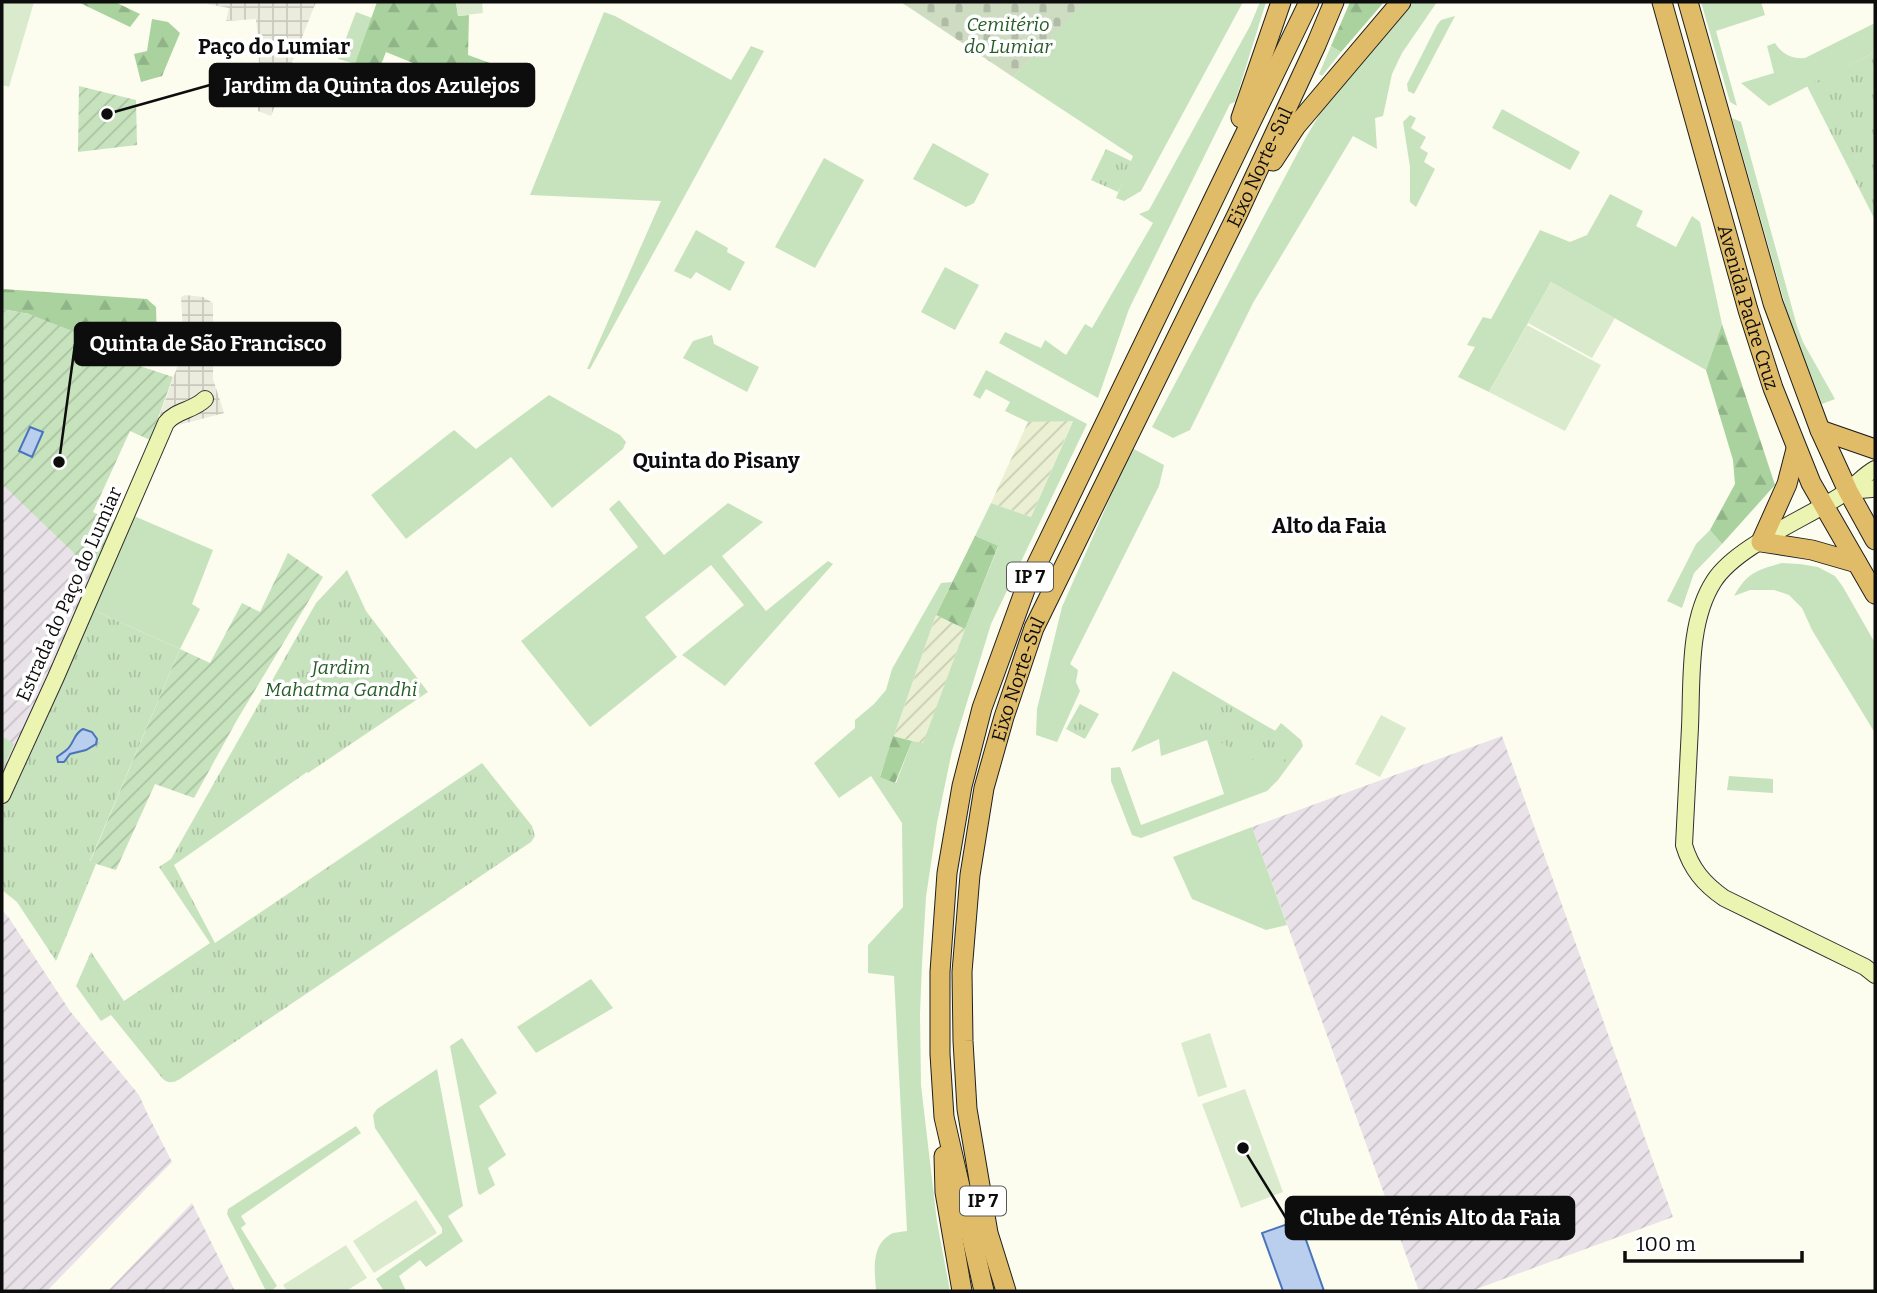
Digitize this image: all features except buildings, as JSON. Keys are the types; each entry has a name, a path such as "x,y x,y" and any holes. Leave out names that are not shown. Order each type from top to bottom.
{"highway":[{"path":"1209,211 1213,184 1243,115 1281,2"},
{"name":"Eixo Norte-Sul","path":"984,1291 944,1117 940,1043 940,972 947,873 962,786 982,708 1026,587 1310,2"},
{"name":"Eixo Norte-Sul","path":"1006,1291 988,1233 967,1109 963,1041 962,972 970,874 984,788 1003,717 1034,628 1237,215 1334,2"},
{"path":"1237,215 1296,126 1401,2"},
{"path":"1650,2 1674,41"},
{"name":"Avenida Padre Cruz","path":"1662,2 1748,310 1773,388 1811,483 1875,594"},
{"name":"Avenida Padre Cruz","path":"1688,2 1773,303 1820,430 1848,491 1875,540"},
{"path":"1820,430 1875,449"},
{"path":"1796,449 1787,484 1762,542 1812,550 1857,563"},
{"path":"944,1117 945,1192 962,1291"}],"street":[{"name":"Estrada do Paço do Lumiar","path":"2,795 166,423 173,415 197,407 205,399"},
{"path":"1875,469 1864,475 1848,491 1734,560 1715,579 1705,597 1698,619 1693,658 1684,845 1697,874 1709,888 1865,967 1875,975"},
{"path":"1848,491 1875,488"}],"shaded area":[{"path":"316,2 271,116 258,111 259,48 256,19 226,21 229,8 207,4"},
{"path":"181,297 203,297 213,303 213,379 224,413 171,427 157,423 184,348"},
{"path":"2,484 97,575 2,784"},
{"path":"1502,736 1673,1217 1471,1291 1419,1291 1252,827"},
{"path":"2,910 70,1011 139,1095 172,1162 47,1291 2,1291"},
{"path":"192,1203 235,1291 108,1291"}],"green space":[{"path":"2,2 34,2 9,87 2,85"},
{"path":"78,2 115,2 140,14 130,27"},
{"path":"377,2 456,2 458,16 469,15 468,55 490,63 498,71 489,94 386,52 377,75 354,67"},
{"path":"456,2 482,2 483,13 458,16"},
{"name":"Cemitério do Lumiar","path":"901,2 1084,2 1013,77"},
{"path":"1083,2 1243,2 1141,191 1124,201 1116,198 1133,156 1013,77"},
{"path":"1260,2 1266,2 1235,102 1230,104 1129,309 1098,398 999,343 1005,332 1041,348 1045,340 1066,355 1085,324 1092,328 1153,223 1139,214 1149,210 1250,26"},
{"path":"1350,2 1384,2 1341,52 1331,46"},
{"path":"1413,2 1437,2 1402,53 1392,74 1383,116 1375,118 1377,149 1353,136 1253,303 1190,430 1173,438 1152,427 1332,93"},
{"path":"1701,2 1761,2 1765,15 1716,31 1737,106 1730,102"},
{"path":"356,12 372,18 356,64 338,59"},
{"path":"604,12 731,80 751,46 764,51 590,369 587,369 661,201 530,195"},
{"path":"1455,16 1414,94 1408,91 1407,84 1437,25 1441,20"},
{"path":"152,19 168,22 180,33 162,76 141,82 134,54 147,51"},
{"path":"1875,23 1875,52 1769,106 1741,83 1774,73 1767,46 1775,43 1788,55 1805,58"},
{"path":"1331,46 1341,52 1322,76 1319,74"},
{"path":"1875,52 1875,220 1807,86"},
{"path":"79,86 136,100 137,145 78,152"},
{"path":"1502,109 1580,152 1570,170 1492,128"},
{"path":"1410,115 1416,118 1411,128 1426,137 1420,148 1428,153 1424,162 1435,169 1416,207 1410,202 1410,167 1403,122"},
{"path":"1732,118 1741,122 1797,326 1835,399 1822,404 1786,308"},
{"path":"933,143 989,174 974,203 966,207 913,179"},
{"path":"1106,149 1133,162 1118,192 1091,180"},
{"path":"824,158 864,180 815,268 775,247"},
{"path":"1610,194 1643,211 1636,226 1676,247 1692,216 1700,222 1722,324 1706,370 1551,282 1489,392 1458,377 1475,347 1467,345 1483,317 1491,319 1540,230 1570,242 1587,235"},
{"path":"696,230 728,248 727,252 745,262 730,291 696,272 691,279 674,271"},
{"path":"945,267 979,285 955,330 921,312"},
{"path":"1551,282 1615,318 1592,358 1528,323"},
{"path":"2,289 147,299 156,307 157,341 112,336 107,345 142,358 133,395 29,314 2,309"},
{"path":"2,309 29,314 142,358 140,366 173,377 150,440 130,431 93,512 114,522 97,575 2,484"},
{"path":"1722,324 1775,485 1722,544 1710,530 1735,484 1733,460 1706,370"},
{"path":"1527,325 1601,365 1565,431 1489,392"},
{"path":"712,335 714,344 759,367 747,392 683,358 693,341"},
{"path":"986,370 1087,424 991,624 952,751 937,823 926,897 920,1014 921,1085 937,1222 950,1291 876,1291 875,1260 880,1245 891,1234 907,1231 894,976 868,973 868,945 903,907 902,823 871,776 839,798 814,763 855,728 855,720 886,690 892,669 941,583 952,582 936,615 880,776 896,783 912,741 923,743 998,547 975,536 991,503 1031,517 1073,421 1028,422 1005,411 1010,402 986,389 980,399 973,395"},
{"path":"549,395 620,435 626,442 623,449 552,508 511,457 406,539 371,495 454,430 476,449"},
{"path":"1073,420 1031,517 991,503 1028,422"},
{"path":"1132,448 1164,465 1159,486 1070,664 1078,670 1076,682 1080,691 1057,742 1036,735 1037,709 1062,607"},
{"path":"619,500 664,555 728,503 763,522 722,556 766,611 828,561 833,564 725,686 682,655 744,605 711,565 645,617 677,657 590,727 521,641 638,547 609,509"},
{"path":"134,516 213,550 192,604 200,609 180,649 91,609"},
{"path":"1710,530 1722,544 1694,573 1682,608 1667,601 1696,544"},
{"path":"975,536 998,546 965,629 936,615"},
{"path":"288,553 323,577 237,720 194,798 155,784 116,870 90,862 180,649 210,663 242,603 260,612"},
{"path":"1782,563 1818,567 1835,576 1875,643 1875,733 1812,630 1802,608 1789,595 1774,590 1750,590 1734,596 1743,582 1754,574"},
{"name":"Jardim Mahatma Gandhi","path":"347,570 366,611 428,692 174,865 215,943 482,763 532,826 535,836 531,842 180,1079 168,1082 111,1015 101,1021 76,986 91,952 124,1001 210,943 159,867 171,859 316,603"},
{"path":"91,609 180,649 90,861 96,864 56,961 17,902 2,890 2,808"},
{"path":"936,615 965,629 923,744 894,736"},
{"path":"1173,671 1275,731 1281,723 1301,740 1303,746 1267,791 1141,838 1132,835 1111,781 1111,768 1120,767 1141,825 1224,794 1207,740 1161,756 1159,739 1131,752"},
{"path":"1212,697 1296,742 1278,774 1193,727"},
{"path":"1080,704 1099,714 1085,739 1066,729"},
{"path":"1381,715 1406,728 1380,777 1355,764"},
{"path":"2,736 14,744 2,771"},
{"path":"893,736 912,741 895,783 880,777"},
{"path":"1729,776 1773,779 1773,793 1727,790"},
{"path":"1252,827 1287,925 1266,930 1192,899 1173,857"},
{"path":"591,979 613,1008 536,1053 517,1027"},
{"path":"1210,1033 1227,1087 1198,1097 1181,1043"},
{"path":"462,1038 497,1093 479,1106 506,1155 488,1168 495,1185 480,1195 450,1046"},
{"path":"437,1069 463,1206 448,1216 463,1241 426,1267 420,1260 399,1276 406,1291 384,1291 376,1279 442,1233 442,1228 375,1128 373,1115 377,1109"},
{"path":"1245,1089 1283,1192 1241,1208 1202,1104"},
{"path":"356,1126 361,1133 241,1216 246,1224 241,1228 277,1286 266,1291 227,1214 228,1209"},
{"path":"416,1200 437,1233 374,1273 353,1241"},
{"path":"346,1245 367,1278 346,1291 287,1291 283,1285"}],"water":[{"path":"30,427 43,432 32,457 19,451"},
{"path":"83,729 92,732 97,739 96,744 70,754 64,762 58,762 57,757"},
{"path":"1299,1220 1324,1291 1283,1291 1262,1233"}],"place":[{"name":"Jardim da Quinta dos Azulejos","path":"107,114"},
{"name":"Quinta de São Francisco","path":"59,462"},
{"name":"Clube de Ténis Alto da Faia","path":"1243,1148"}],"district":[{"name":"Paço do Lumiar","path":"274,47"},
{"name":"Quinta do Pisany","path":"716,461"},
{"name":"Alto da Faia","path":"1329,526"}]}
